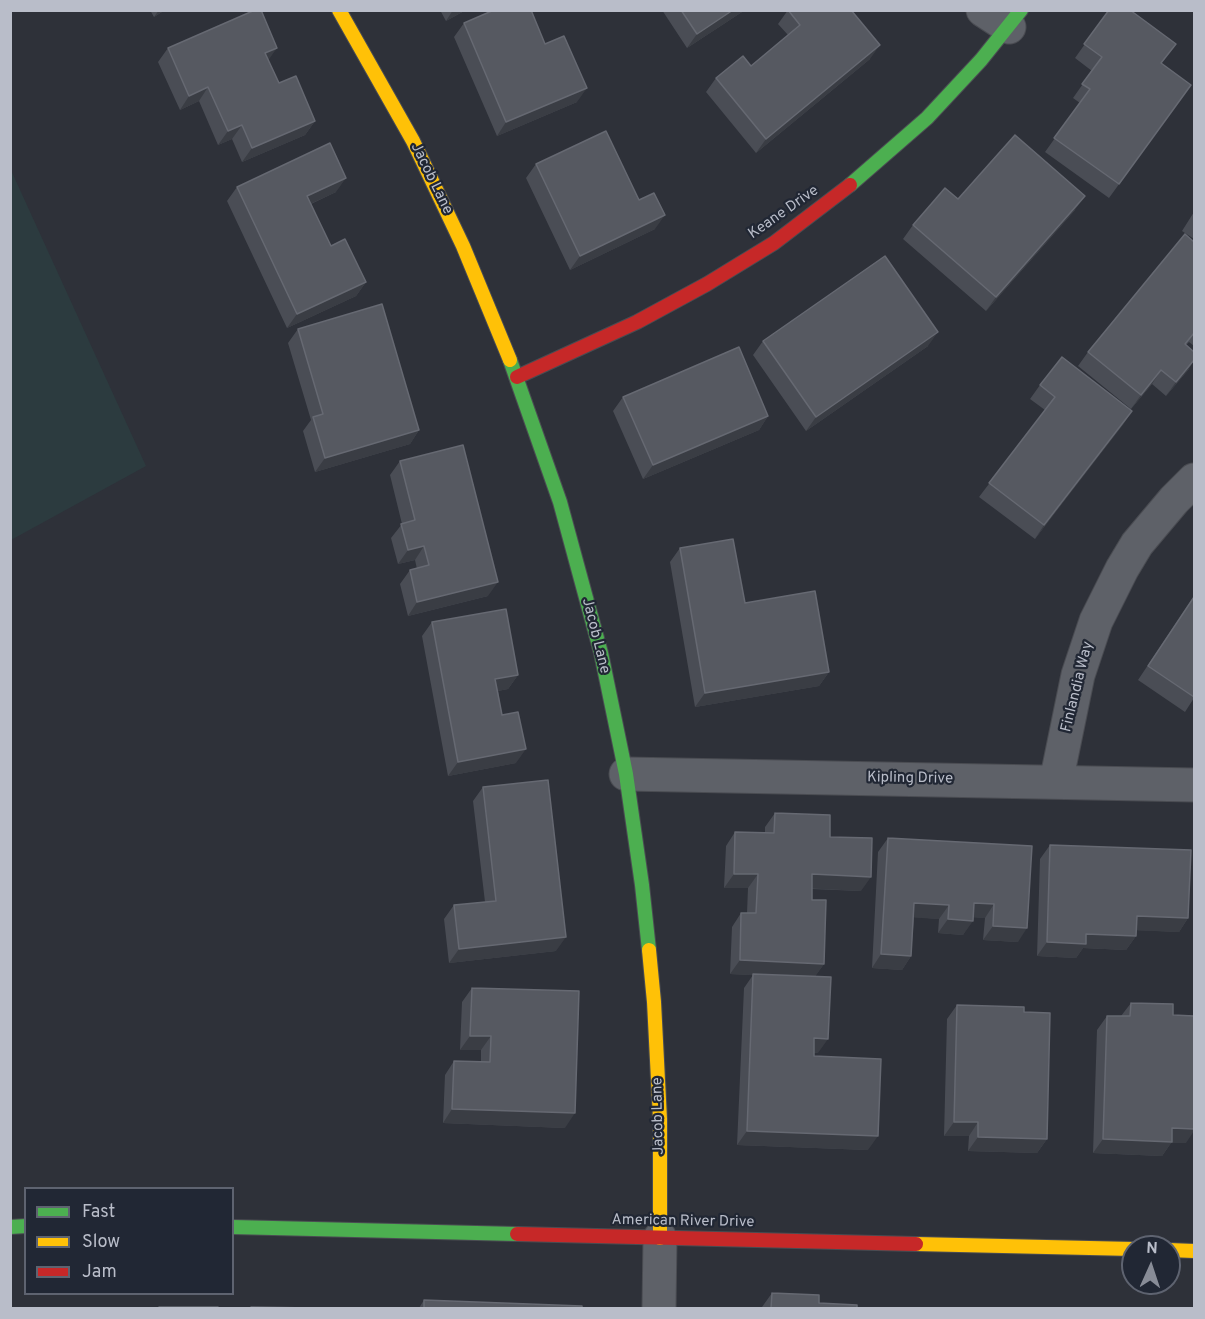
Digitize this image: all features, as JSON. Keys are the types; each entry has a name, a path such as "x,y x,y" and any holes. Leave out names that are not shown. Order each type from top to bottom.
{"street":[{"name":"Jacob Lane","path":"339,10 418,151 463,246 517,377 566,524 601,653 626,774 642,885 654,1002 660,1119 658,1308"},
{"name":"Keane Drive","path":"517,377 637,322 707,284 774,243 837,196 927,118 981,60 1004,16"},
{"name":"Finlandia Way","path":"1056,782 1078,675 1096,621 1137,544 1194,480"},
{"name":"Kipling Drive","path":"626,774 1194,785"},
{"name":"American River Drive","path":"234,1227 1121,1250"}],"shaded area":[{"path":"10,168 146,466 11,540 10,540"}],"building":[{"path":"255,10 261,10 277,48 265,53 279,83 296,76 315,121 252,148 242,125 228,131 208,87 189,96 168,48"},
{"path":"494,10 531,10 545,44 564,36 587,88 506,122 464,23"},
{"path":"681,10 733,10 697,34"},
{"path":"788,10 851,10 880,45 766,139 716,78 743,56 751,66 800,25"},
{"path":"1109,10 1130,10 1176,44 1161,63 1191,85 1119,184 1054,138 1090,89 1082,84 1102,57 1084,44"},
{"path":"606,131 639,200 654,193 665,215 580,256 536,164"},
{"path":"1015,135 1085,196 996,297 913,225 945,188 958,199"},
{"path":"330,143 346,178 307,196 331,246 345,239 366,282 297,314 237,187"},
{"path":"1185,234 1194,242 1194,333 1185,344 1194,352 1194,360 1176,382 1161,370 1141,395 1088,352"},
{"path":"885,256 938,332 816,417 763,341"},
{"path":"382,304 419,430 325,458 313,417 323,414 298,329"},
{"path":"739,347 768,416 653,465 623,397"},
{"path":"1062,357 1132,411 1044,525 989,483 1055,397 1040,385"},
{"path":"463,445 498,582 417,602 410,570 429,565 424,546 408,550 401,524 415,520 400,461"},
{"path":"733,539 745,603 815,591 829,672 705,693 680,548"},
{"path":"1194,597 1194,697 1148,666"},
{"path":"506,609 518,675 495,679 502,715 518,712 526,749 458,762 432,622"},
{"path":"548,780 566,937 459,949 454,905 496,901 483,787"},
{"path":"775,813 830,815 830,837 872,838 871,877 812,874 812,900 826,900 824,964 740,960 741,913 756,913 758,874 734,874 735,832 774,833"},
{"path":"888,838 1032,846 1027,928 993,926 994,904 974,903 973,921 948,919 949,905 914,903 911,956 881,954"},
{"path":"1050,845 1191,850 1188,918 1137,916 1136,936 1086,934 1086,944 1047,942"},
{"path":"753,974 831,977 828,1039 814,1038 814,1056 881,1059 878,1136 747,1131"},
{"path":"472,988 579,991 575,1113 452,1109 454,1061 490,1062 491,1036 470,1036"},
{"path":"1131,1003 1173,1004 1173,1015 1194,1016 1194,1129 1172,1128 1172,1142 1103,1139 1107,1016 1130,1016"},
{"path":"957,1005 1024,1007 1024,1012 1050,1013 1047,1139 978,1137 978,1122 954,1122"},
{"path":"772,1293 819,1295 819,1303 857,1305 857,1308 771,1308"},
{"path":"424,1300 582,1306 582,1308 424,1308"},
{"path":"218,1307 218,1308 159,1308"},
{"path":"251,1307 311,1308 251,1308"}],"traffic: fast":[{"path":"850,185 927,118 981,60 1021,10"},
{"path":"510,360 560,502 601,653 626,774 649,950"},
{"path":"10,1227 24,1226"},
{"path":"234,1227 517,1234"}],"traffic: slow":[{"path":"339,10 413,141 463,246 510,360"},
{"path":"649,950 660,1119 660,1238"},
{"path":"916,1244 1121,1249"},
{"path":"1181,1250 1194,1251"}],"traffic: jam":[{"path":"517,377 637,322 707,284 774,243 850,185"},
{"path":"517,1234 916,1244"}]}
